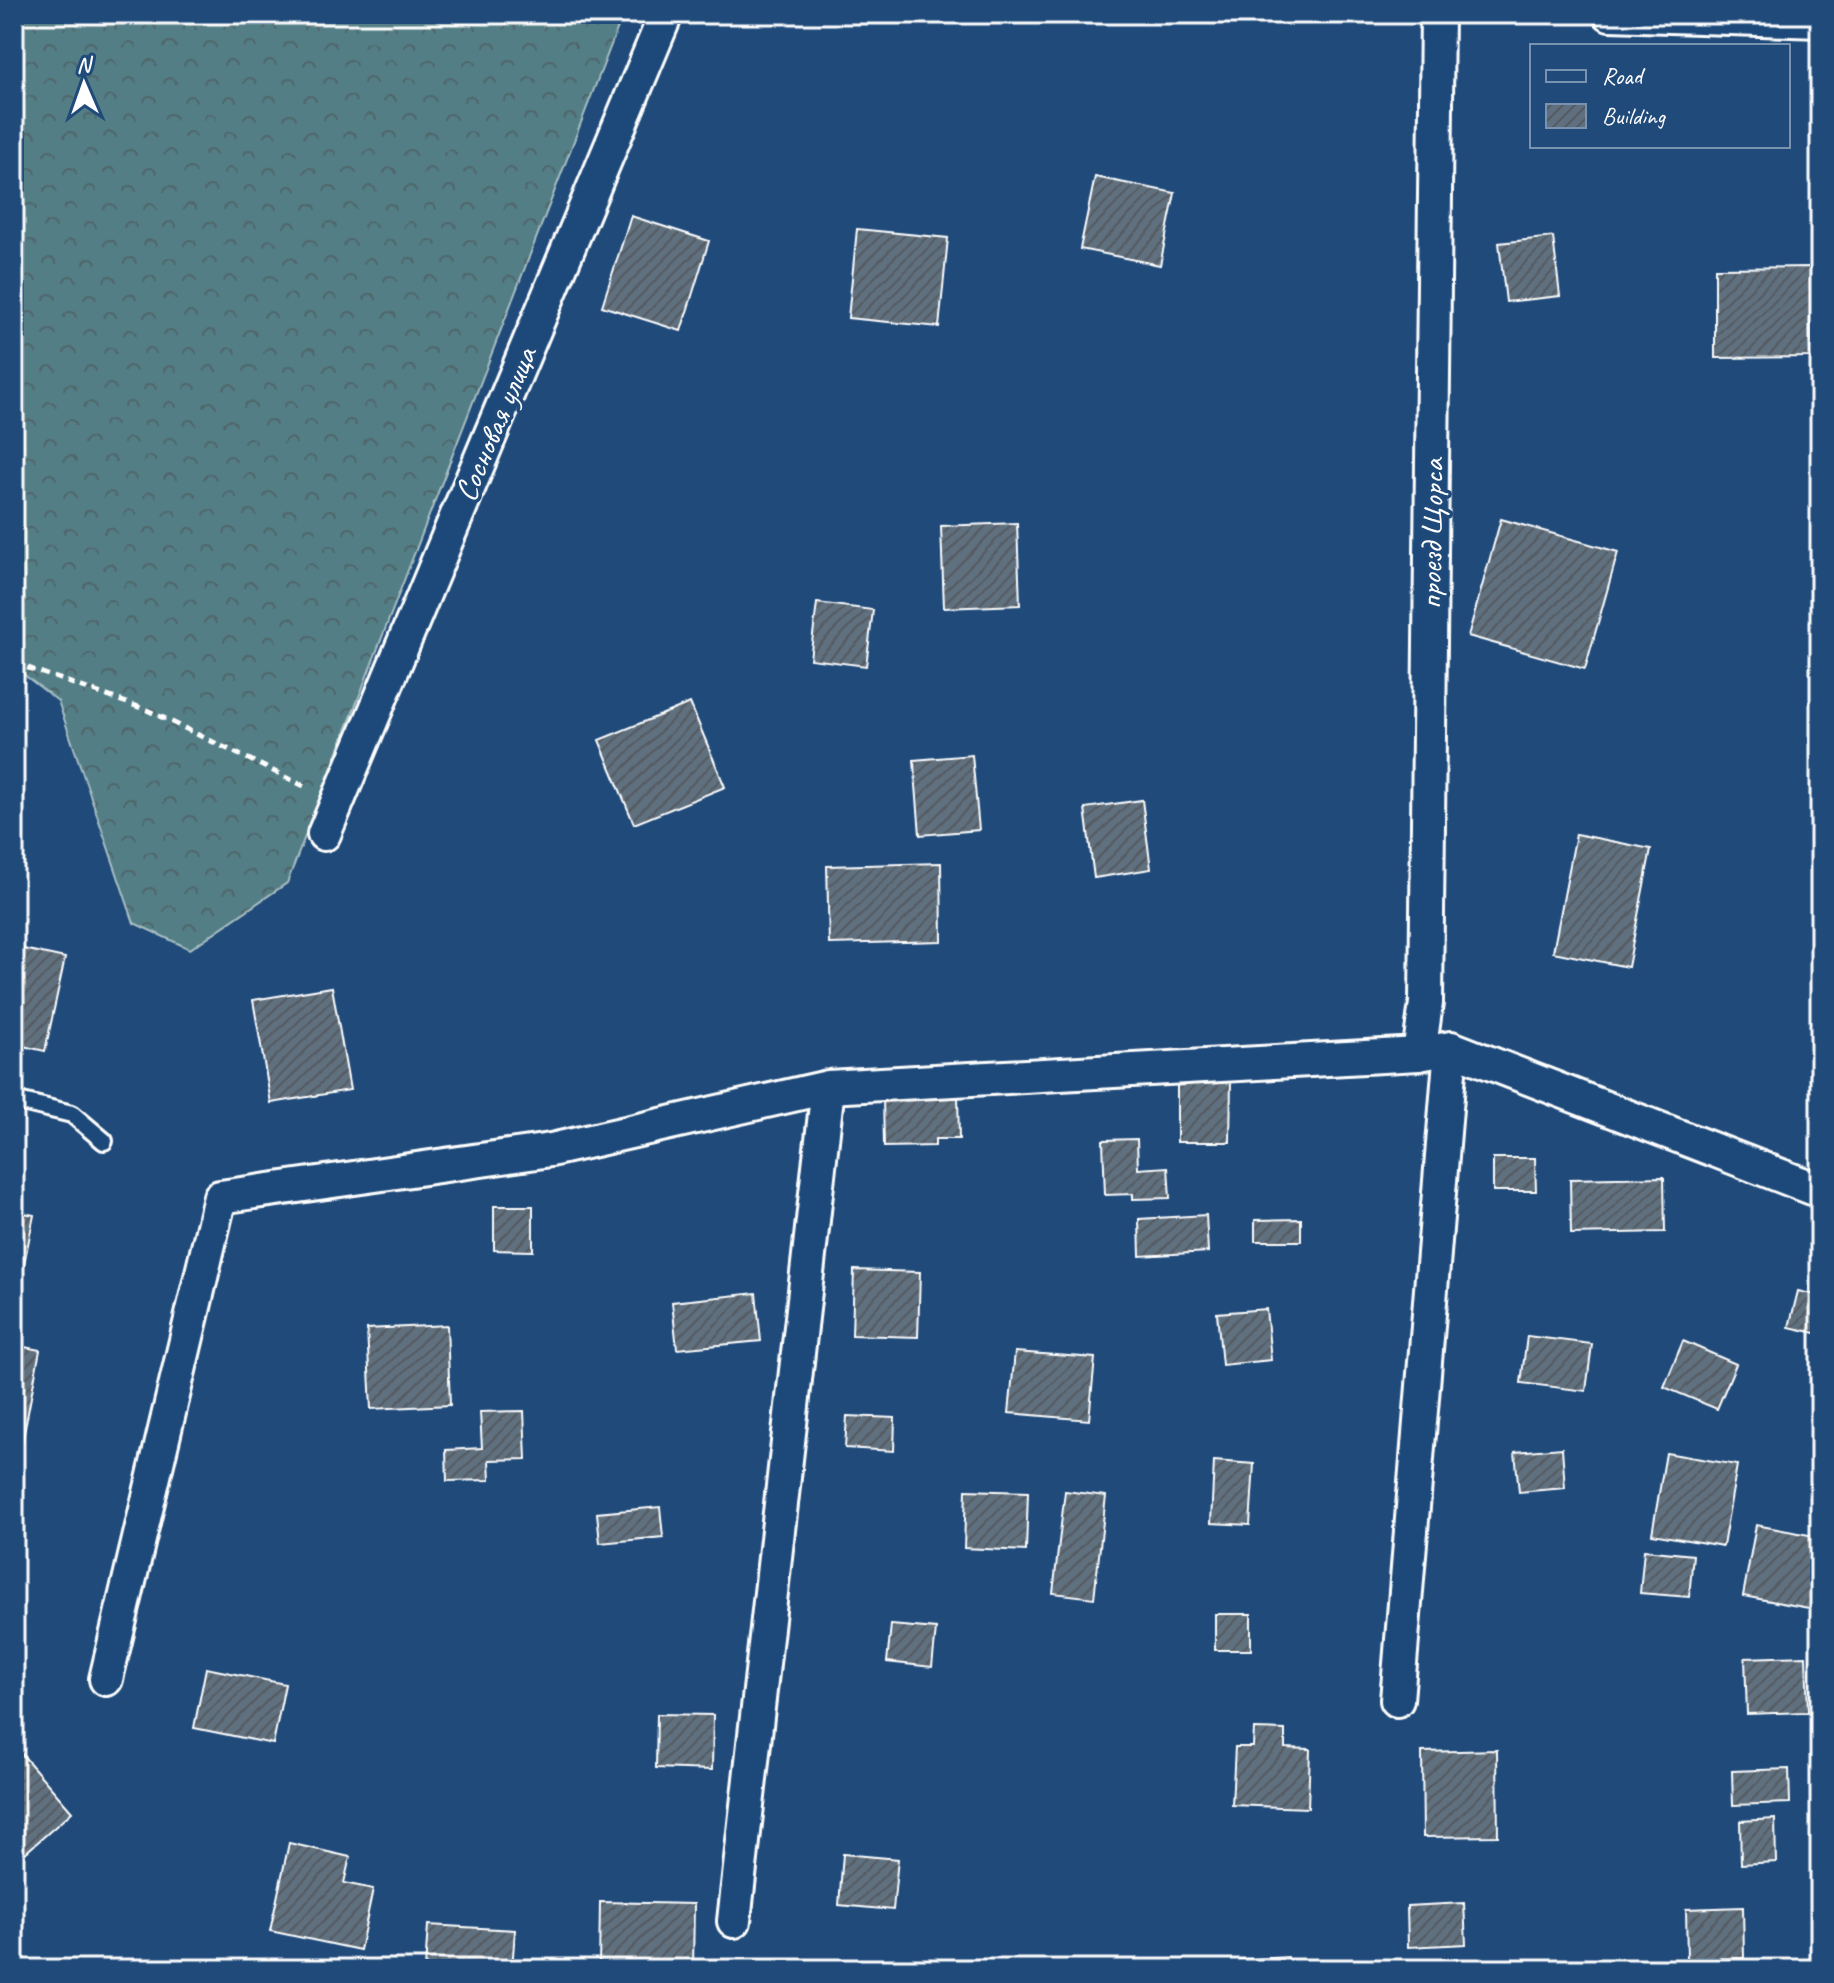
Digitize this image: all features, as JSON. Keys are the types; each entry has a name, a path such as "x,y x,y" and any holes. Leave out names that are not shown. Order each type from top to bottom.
{"street":[{"name":"Сосновая улица","path":"324,834 666,14"},
{"name":"проезд Щорса","path":"1419,1054 1426,1003 1437,14"},
{"path":"1610,14 1820,21"},
{"path":"1397,1700 1451,1048"},
{"path":"106,1679 220,1197 551,1150 828,1087 1419,1054 1451,1048 1820,1191"},
{"path":"734,1921 828,1087"}],"lane":[{"path":"14,1100 72,1114 104,1141"}],"path":[{"path":"14,663 147,710 337,802"}],"green space":[{"path":"14,14 623,14 287,883 190,949 134,923 58,701 14,667"}],"building":[{"path":"1095,177 1175,193 1160,265 1080,249"},
{"path":"631,216 709,241 681,331 602,306"},
{"path":"857,229 948,238 939,327 848,318"},
{"path":"1553,237 1560,296 1506,302 1499,243"},
{"path":"1810,267 1811,357 1715,358 1715,268"},
{"path":"1501,519 1618,552 1585,669 1468,636"},
{"path":"1017,523 1020,605 944,608 941,526"},
{"path":"817,603 873,610 866,666 810,659"},
{"path":"690,703 725,787 634,824 599,740"},
{"path":"972,755 979,830 920,835 914,760"},
{"path":"1142,800 1151,869 1094,878 1085,808"},
{"path":"1576,834 1651,849 1628,967 1553,952"},
{"path":"941,863 942,941 829,944 827,866"},
{"path":"14,947 65,958 45,1051 14,1044"},
{"path":"332,987 350,1090 271,1103 253,1000"},
{"path":"1177,1078 1231,1078 1230,1142 1177,1142"},
{"path":"958,1095 959,1139 935,1139 935,1146 884,1147 883,1096"},
{"path":"1137,1139 1138,1169 1168,1167 1170,1198 1133,1199 1133,1194 1105,1195 1103,1140"},
{"path":"1493,1158 1535,1158 1536,1191 1493,1191"},
{"path":"1664,1177 1665,1232 1571,1234 1570,1179"},
{"path":"494,1206 533,1206 533,1251 494,1250"},
{"path":"14,1211 34,1215 18,1293 14,1292"},
{"path":"1206,1215 1208,1252 1140,1256 1139,1219"},
{"path":"1301,1219 1301,1241 1255,1241 1255,1220"},
{"path":"854,1270 920,1272 918,1337 852,1335"},
{"path":"1798,1291 1820,1296 1820,1334 1789,1327"},
{"path":"756,1293 761,1341 677,1349 672,1302"},
{"path":"1266,1309 1271,1360 1222,1365 1217,1313"},
{"path":"447,1325 450,1405 371,1409 367,1329"},
{"path":"1527,1336 1592,1344 1586,1391 1521,1383"},
{"path":"1683,1341 1736,1364 1717,1409 1664,1387"},
{"path":"14,1345 40,1350 22,1444 14,1442"},
{"path":"1015,1352 1095,1358 1089,1420 1009,1413"},
{"path":"524,1411 526,1459 489,1460 490,1480 447,1481 446,1450 482,1448 480,1412"},
{"path":"847,1416 895,1418 894,1451 845,1448"},
{"path":"1562,1448 1565,1488 1519,1492 1515,1452"},
{"path":"1666,1453 1737,1465 1723,1546 1652,1534"},
{"path":"1214,1461 1254,1464 1250,1525 1211,1523"},
{"path":"966,1490 1028,1492 1026,1551 964,1548"},
{"path":"1065,1491 1106,1496 1094,1598 1053,1593"},
{"path":"660,1507 663,1537 600,1543 597,1513"},
{"path":"1756,1525 1820,1537 1820,1610 1743,1596"},
{"path":"1644,1550 1693,1555 1689,1597 1640,1593"},
{"path":"1215,1614 1251,1614 1251,1650 1215,1650"},
{"path":"891,1625 936,1629 932,1667 887,1662"},
{"path":"1806,1656 1808,1712 1747,1714 1745,1658"},
{"path":"206,1668 285,1684 273,1744 194,1728"},
{"path":"657,1714 713,1715 712,1770 656,1768"},
{"path":"1254,1729 1285,1730 1285,1748 1310,1749 1308,1808 1232,1805 1235,1747 1253,1747"},
{"path":"14,1745 72,1812 24,1854 14,1843"},
{"path":"1497,1750 1498,1836 1423,1837 1422,1752"},
{"path":"1789,1769 1790,1803 1733,1805 1732,1771"},
{"path":"1775,1819 1776,1862 1741,1864 1740,1821"},
{"path":"289,1843 350,1857 344,1883 373,1889 360,1950 270,1931"},
{"path":"843,1854 898,1859 893,1910 839,1905"},
{"path":"600,1902 694,1904 693,1969 599,1969"},
{"path":"1464,1903 1466,1944 1408,1947 1407,1906"},
{"path":"1743,1907 1744,1958 1687,1960 1686,1909"},
{"path":"428,1925 515,1930 512,1969 425,1969"},
{"path":"1288,1957 1289,1969 1240,1969 1239,1960"}]}
